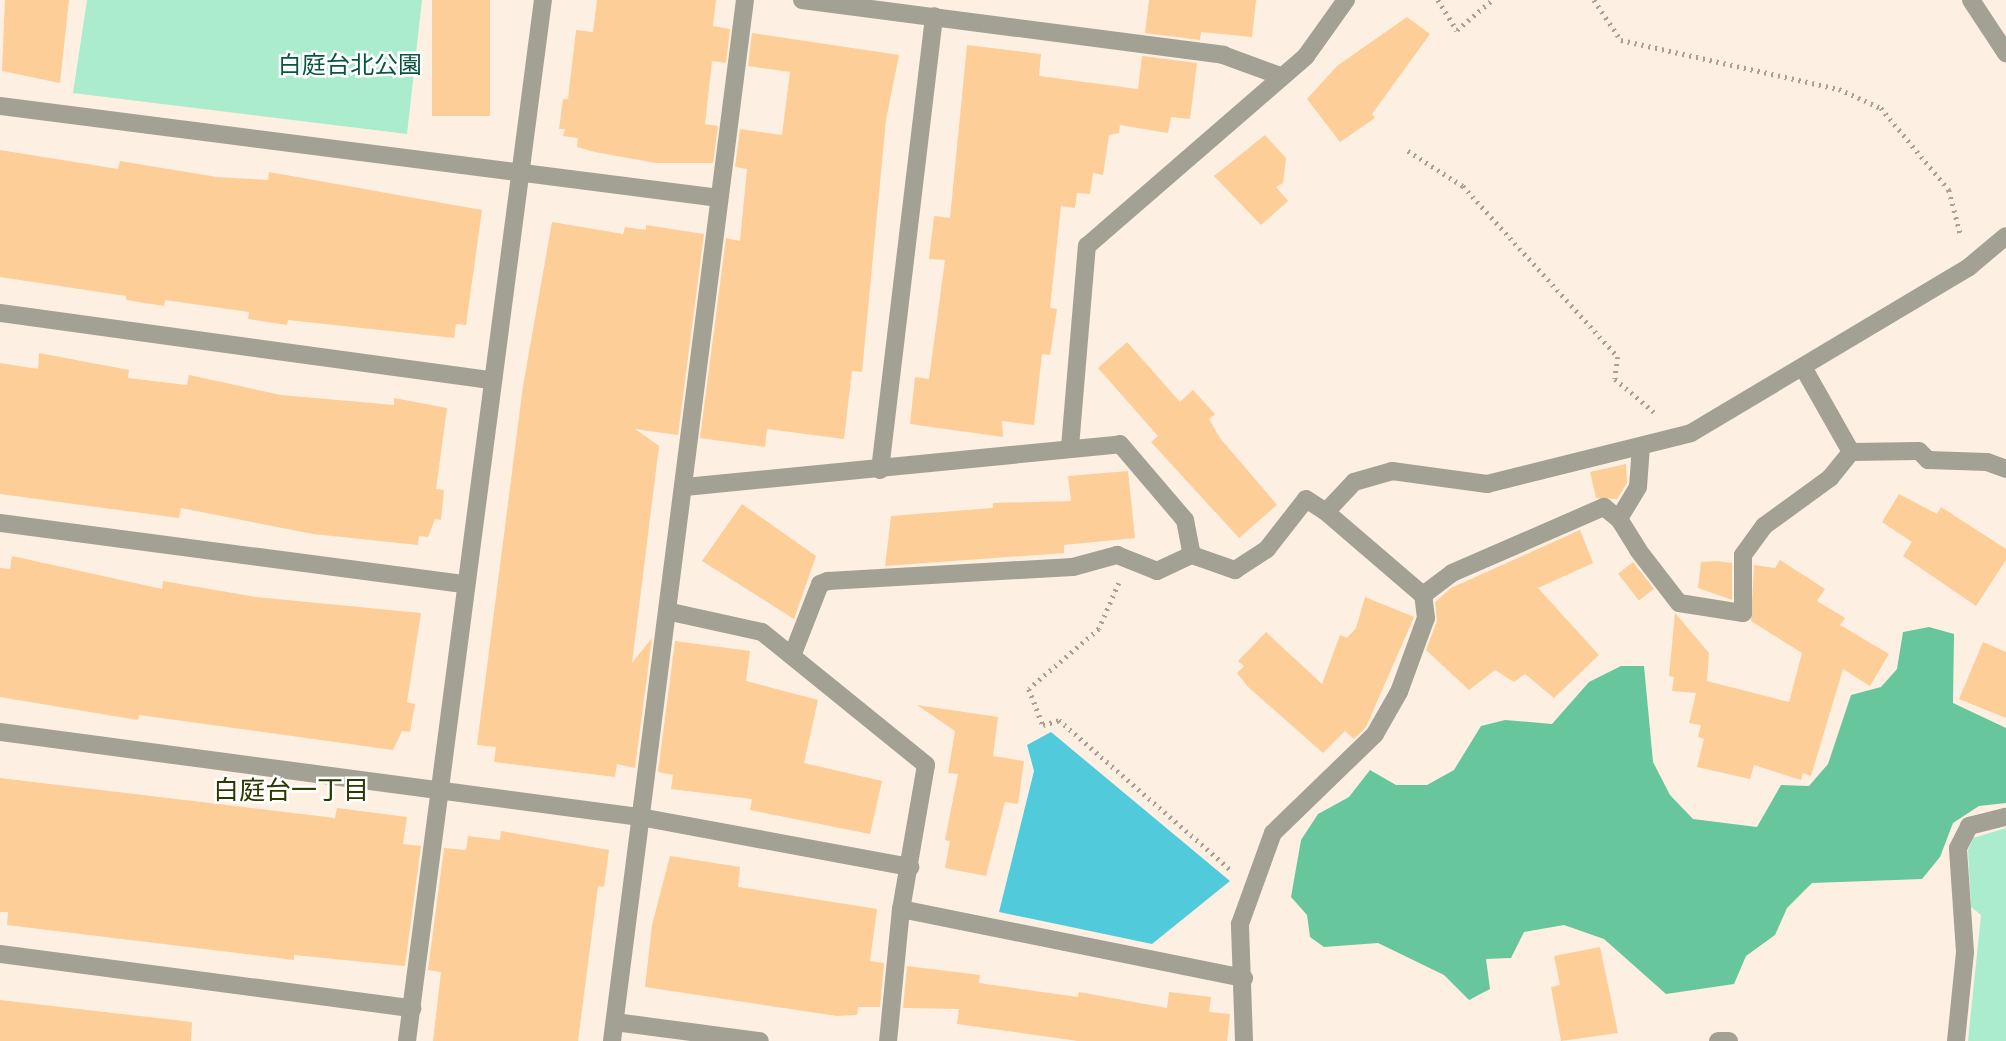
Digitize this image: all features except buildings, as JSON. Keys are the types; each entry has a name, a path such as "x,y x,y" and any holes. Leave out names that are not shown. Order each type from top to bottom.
{"street":[{"path":"407,1041 543,0"},
{"path":"612,1041 640,817 671,612 745,0"},
{"path":"802,0 1223,55 1280,76"},
{"path":"1070,447 1087,246 1306,56 1346,0"},
{"path":"1971,0 2006,53"},
{"path":"880,470 934,16"},
{"path":"0,106 521,176 719,198"},
{"path":"1326,512 1354,482 1392,471 1487,484 1691,433 1804,369 1969,267 2006,236"},
{"path":"0,313 492,380"},
{"path":"1804,369 1851,452"},
{"path":"685,487 880,470 1070,447 1120,444 1185,520 1192,555"},
{"path":"1619,519 1638,487 1641,446"},
{"path":"1423,596 1452,573 1604,507 1619,519 1679,603 1743,613 1743,555 1764,526 1830,478 1851,452 1919,450 1928,460 1987,462 2006,468"},
{"path":"792,656 820,584 828,580 1073,566 1122,555 1157,571 1192,555 1235,570 1267,549 1306,499 1326,512 1423,596 1426,618 1399,692 1375,734 1273,833 1255,890 1240,924 1244,978 1244,1041"},
{"path":"0,523 465,584"},
{"path":"671,612 762,632 926,765 901,909 888,1041"},
{"path":"0,732 640,817 910,867"},
{"path":"1956,1041 1965,952 1958,848 1969,826 2006,817"},
{"path":"901,909 1244,978"},
{"path":"0,954 412,1009"},
{"path":"615,1022 760,1041"},
{"path":"1718,1041 1730,1041"}],"path":[{"path":"1438,0 1457,30 1492,0"},
{"path":"1594,0 1621,40 1839,89 1881,108 1949,190 1969,267"},
{"path":"1408,151 1463,186 1618,357 1615,379 1663,419 1670,438"},
{"path":"1122,555 1110,614 1029,689 1043,725 1059,720 1255,890"}],"green space":[{"name":"白庭台北公園","path":"87,0 422,0 407,134 73,93"},
{"path":"1929,627 1954,634 1953,703 2006,728 2006,803 1979,806 1953,823 1940,857 1922,879 1812,883 1787,908 1775,935 1746,956 1734,984 1666,994 1604,939 1564,925 1524,932 1511,958 1486,959 1490,989 1469,1000 1444,975 1378,943 1324,947 1310,937 1307,915 1291,897 1301,840 1318,814 1349,797 1370,770 1396,785 1427,785 1454,770 1481,726 1505,720 1552,724 1589,682 1621,666 1644,666 1653,762 1670,795 1693,819 1757,827 1781,785 1809,786 1828,764 1851,695 1881,687 1897,669 1903,632"},
{"path":"2006,828 2006,1041 1968,1041 1981,915 1971,907 1968,850 1973,838"}],"water":[{"path":"1051,732 1230,881 1152,944 999,912 1034,771 1027,745"}],"district":[{"name":"白庭台一丁目","path":"291,790"}]}
